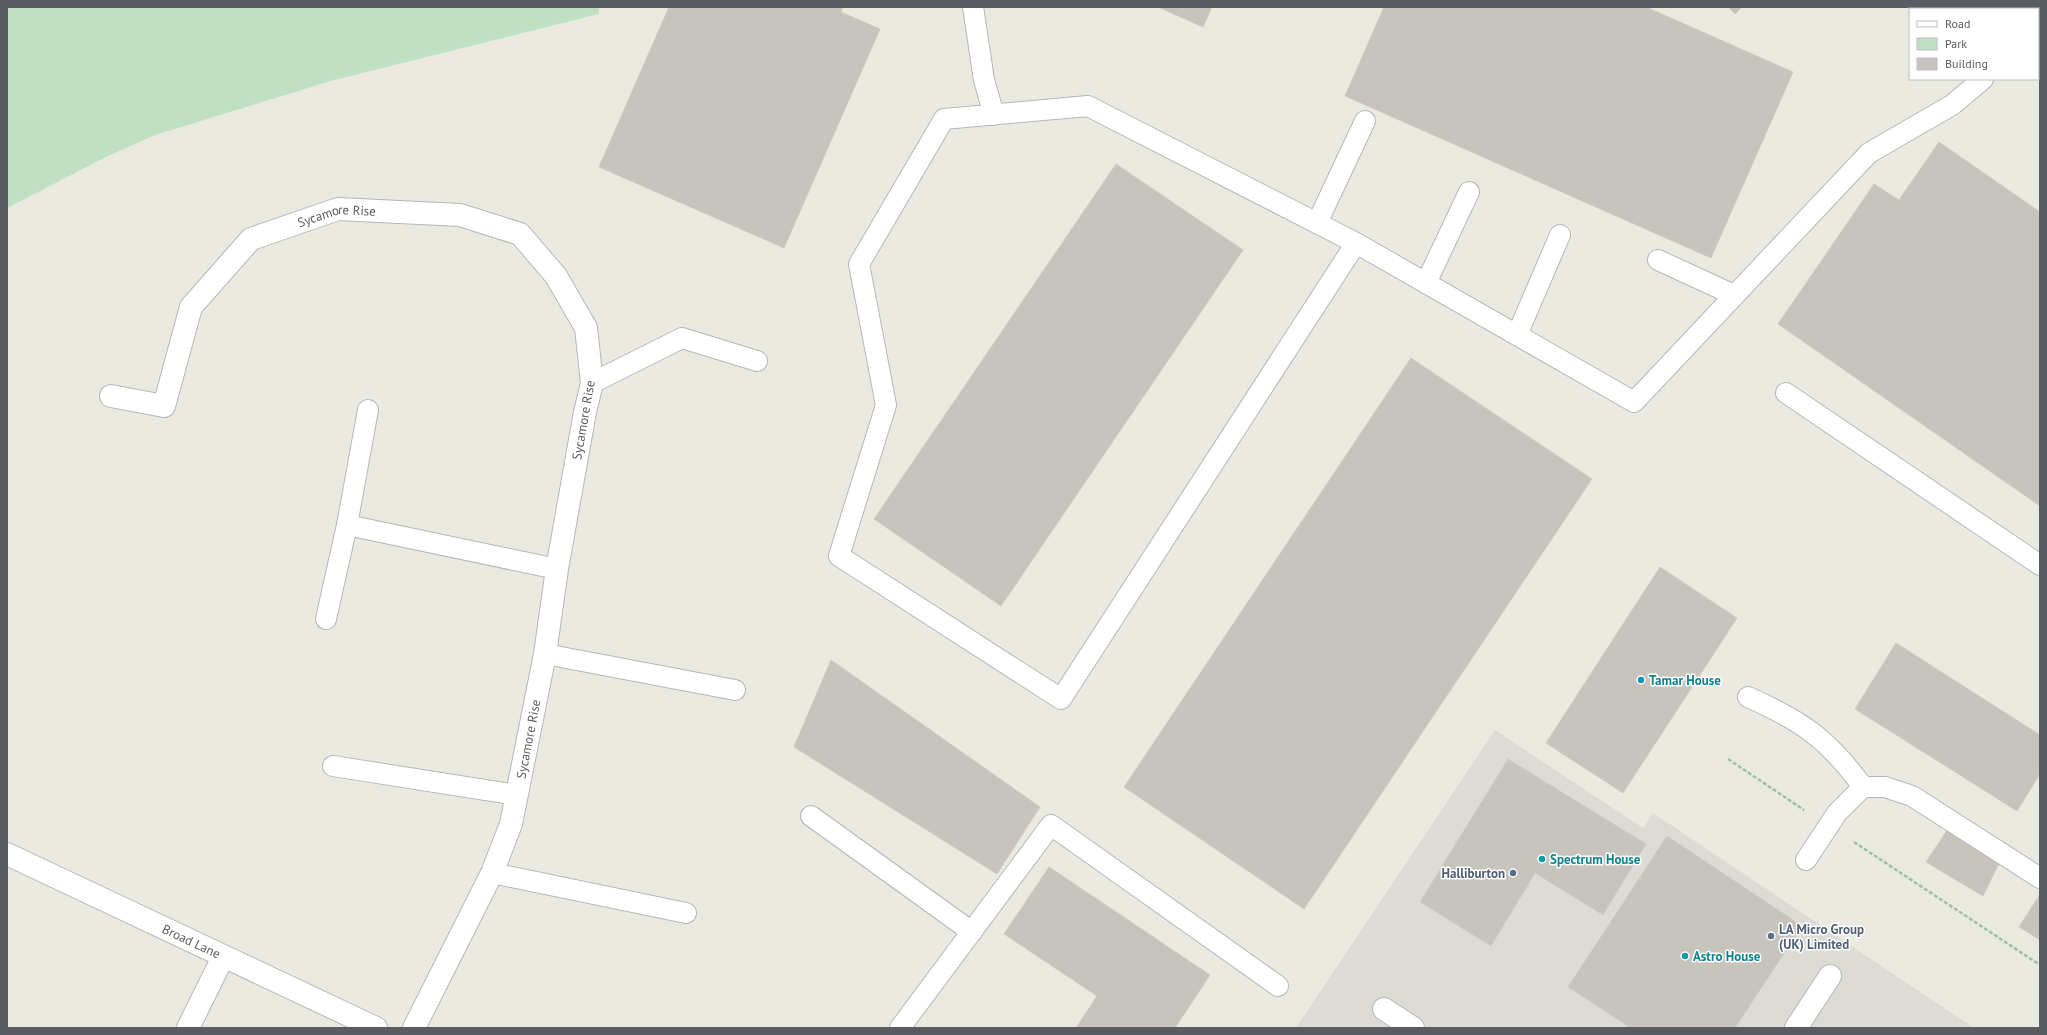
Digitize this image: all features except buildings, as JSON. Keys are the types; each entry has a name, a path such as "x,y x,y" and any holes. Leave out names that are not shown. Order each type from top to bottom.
{"street":[{"name":"Sycamore Rise","path":"111,396 164,406 191,307 251,239 338,209 460,215 520,234 556,276 586,328 592,383 585,412 557,569 545,654 511,824 492,873 414,1028"},
{"name":"Broad Lane","path":"7,854 376,1028"},
{"path":"188,1028 223,957"},
{"path":"1796,1028 1830,976"},
{"path":"1384,1009 1413,1028"}],"lane":[{"path":"973,7 984,80 994,115"},
{"path":"1356,243 1061,699 839,556 886,405 859,264 944,119 1088,106 1356,243 1634,402 1869,152 1952,105 1982,80"},
{"path":"1317,223 1365,121"},
{"path":"1426,283 1469,192"},
{"path":"1518,335 1560,235"},
{"path":"1658,260 1734,295"},
{"path":"592,383 682,338 757,361"},
{"path":"1786,393 2040,565"},
{"path":"326,619 347,525 368,410"},
{"path":"347,525 557,569"},
{"path":"545,654 735,690"},
{"path":"1748,698 1784,713 1818,736 1835,751 1863,787"},
{"path":"333,766 517,795"},
{"path":"1806,860 1837,813 1863,787 1885,787 1912,796 2040,878"},
{"path":"811,816 972,932"},
{"path":"900,1028 1051,825 1278,986"},
{"path":"492,873 686,913"}],"path":[{"path":"1728,759 2040,966"}],"shaded area":[{"path":"1495,730 1643,828 1653,813 1974,1028 1296,1028"}],"green space":[{"path":"7,7 599,7 599,14 334,80 155,135 108,156 7,208"}],"place":[{"name":"Tamar House","path":"1641,680"},
{"name":"Spectrum House","path":"1542,859"},
{"name":"Halliburton","path":"1513,873"},
{"name":"LA Micro Group (UK) Limited","path":"1771,936"},
{"name":"Astro House","path":"1685,956"}]}
